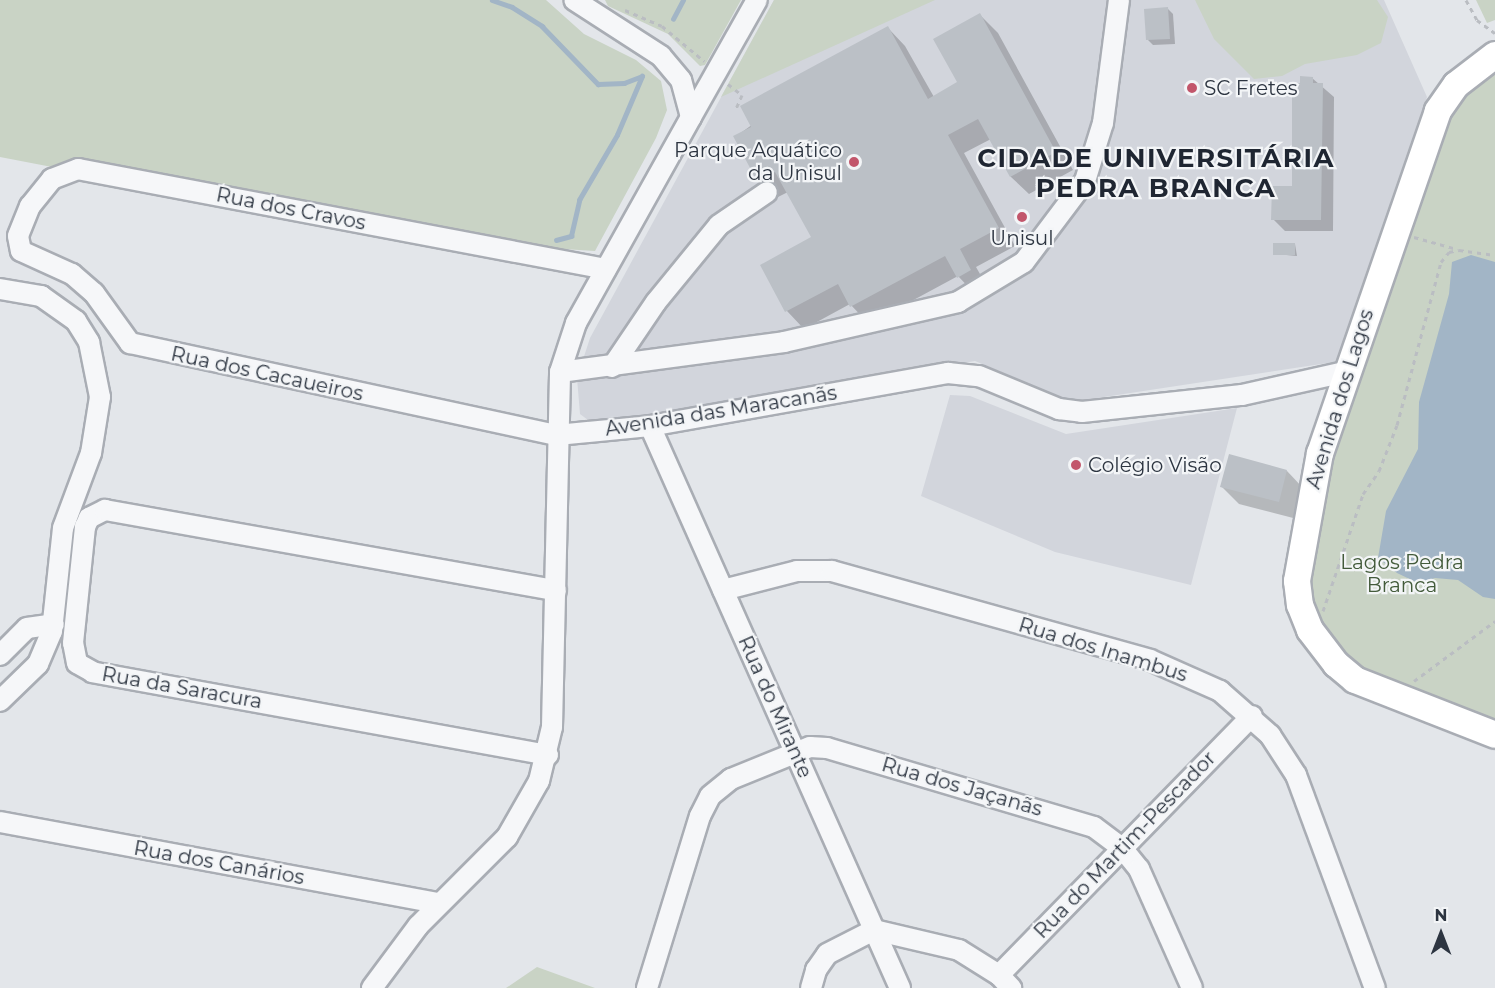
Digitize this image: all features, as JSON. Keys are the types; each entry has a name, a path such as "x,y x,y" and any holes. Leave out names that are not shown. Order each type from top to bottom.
{"main road":[{"name":"Avenida dos Lagos","path":"1495,55 1456,85 1438,111 1345,372 1320,453 1300,549 1297,581 1307,621 1322,648 1355,680 1495,735"}],"street":[{"path":"372,988 438,903 507,837 534,791 548,755 556,590 557,435 560,372 576,323 757,0"},
{"path":"560,372 612,367 784,342 958,302 1024,262 1085,181 1103,123 1119,0"},
{"path":"578,1 650,48 672,67 687,94 691,117"},
{"name":"Rua dos Cravos","path":"19,244 20,225 30,206 58,174 78,169 606,269"},
{"path":"612,367 656,302 718,225 767,192"},
{"name":"Rua dos Cacaueiros","path":"19,244 27,255 84,283 130,344 557,435"},
{"path":"0,289 41,296 60,307 76,321 89,342 96,366 100,397 91,453 63,528 54,624 45,650 32,670 0,701"},
{"name":"Avenida das Maracanãs","path":"557,435 650,426 948,373 980,376 1059,409 1082,412 1242,395 1345,372"},
{"name":"Rua do Mirante","path":"650,426 900,988"},
{"name":"Rua da Saracura","path":"548,755 93,672 77,663 73,643 85,527 89,518 105,510 556,590"},
{"name":"Rua dos Inambus","path":"723,590 797,571 850,576 1150,660 1220,691 1252,716 1282,752 1305,791 1375,988"},
{"path":"0,655 27,628 54,624"},
{"path":"0,660 32,670"},
{"name":"Rua do Martim-Pescador","path":"1005,981 1122,848 1252,716"},
{"name":"Rua dos Jaçanãs","path":"794,750 826,748 1094,827 1122,848 1139,869 1192,988"},
{"path":"647,988 700,816 710,796 731,779 794,750"},
{"name":"Rua dos Canários","path":"0,822 438,903"},
{"path":"811,988 816,970 828,954 874,930 959,950 1005,981"}],"path":[{"path":"1466,0 1477,20 1495,33"},
{"path":"618,7 662,26 692,48 715,74 742,95 735,111"},
{"path":"1395,233 1460,250 1495,255"},
{"path":"1321,614 1332,592 1364,494 1379,471 1397,425 1441,262 1449,252 1460,250"},
{"path":"1407,687 1495,621"}],"shaded area":[{"name":"Unisul","path":"774,0 1384,0 1427,97 1341,361 1071,402 975,361 596,426 580,414 577,378 590,338"},
{"name":"Colégio Visão","path":"950,395 970,396 1066,434 1237,408 1191,585 1055,552 921,496"}],"green space":[{"path":"0,0 546,0 584,34 636,60 661,81 667,110 656,138 595,251 532,247 80,161 52,167 0,157"},
{"path":"605,0 741,0 705,65 700,66 668,34 608,6"},
{"path":"774,0 935,0 721,97"},
{"path":"1195,0 1377,0 1388,17 1381,43 1357,55 1305,64 1282,76 1254,79 1214,39"},
{"path":"1476,0 1495,0 1495,20 1487,23"},
{"name":"Lagos Pedra Branca","path":"1495,66 1495,724 1375,680 1326,641 1308,593 1308,564 1325,470 1447,122 1464,95"},
{"path":"537,967 595,988 506,988"}],"water":[{"path":"1471,255 1495,262 1495,599 1483,597 1458,580 1435,578 1418,583 1397,573 1378,558 1386,511 1418,449 1419,402 1449,294 1452,262"}],"building":[{"path":"1168,7 1170,39 1146,40 1144,9"},
{"name":"Parque Aquático da Unisul","path":"980,13 1056,152 1010,177 978,119 948,135 999,228 960,249 971,270 957,278 945,256 850,307 838,284 785,312 760,265 811,237 775,172 757,181 733,136 751,127 740,106 888,26 928,99 957,82 933,39"},
{"path":"1300,76 1313,77 1313,83 1323,83 1321,220 1271,220 1272,186 1292,186 1292,83 1300,83"},
{"path":"1273,243 1295,243 1295,255 1273,255"},
{"path":"1229,454 1287,470 1279,502 1220,487"}],"waterway":[{"path":"492,0 512,7 542,26 598,84 624,83 642,76"},
{"path":"673,19 683,0"},
{"path":"556,240 571,236 579,200 617,135 642,76"}],"place":[{"name":"SC Fretes","path":"1192,88"},
{"name":"Parque Aquático da Unisul","path":"854,162"},
{"name":"Unisul","path":"1022,217"},
{"name":"Colégio Visão","path":"1076,465"}],"district":[{"name":"CIDADE UNIVERSITÁRIA PEDRA BRANCA","path":"1156,174"}]}
